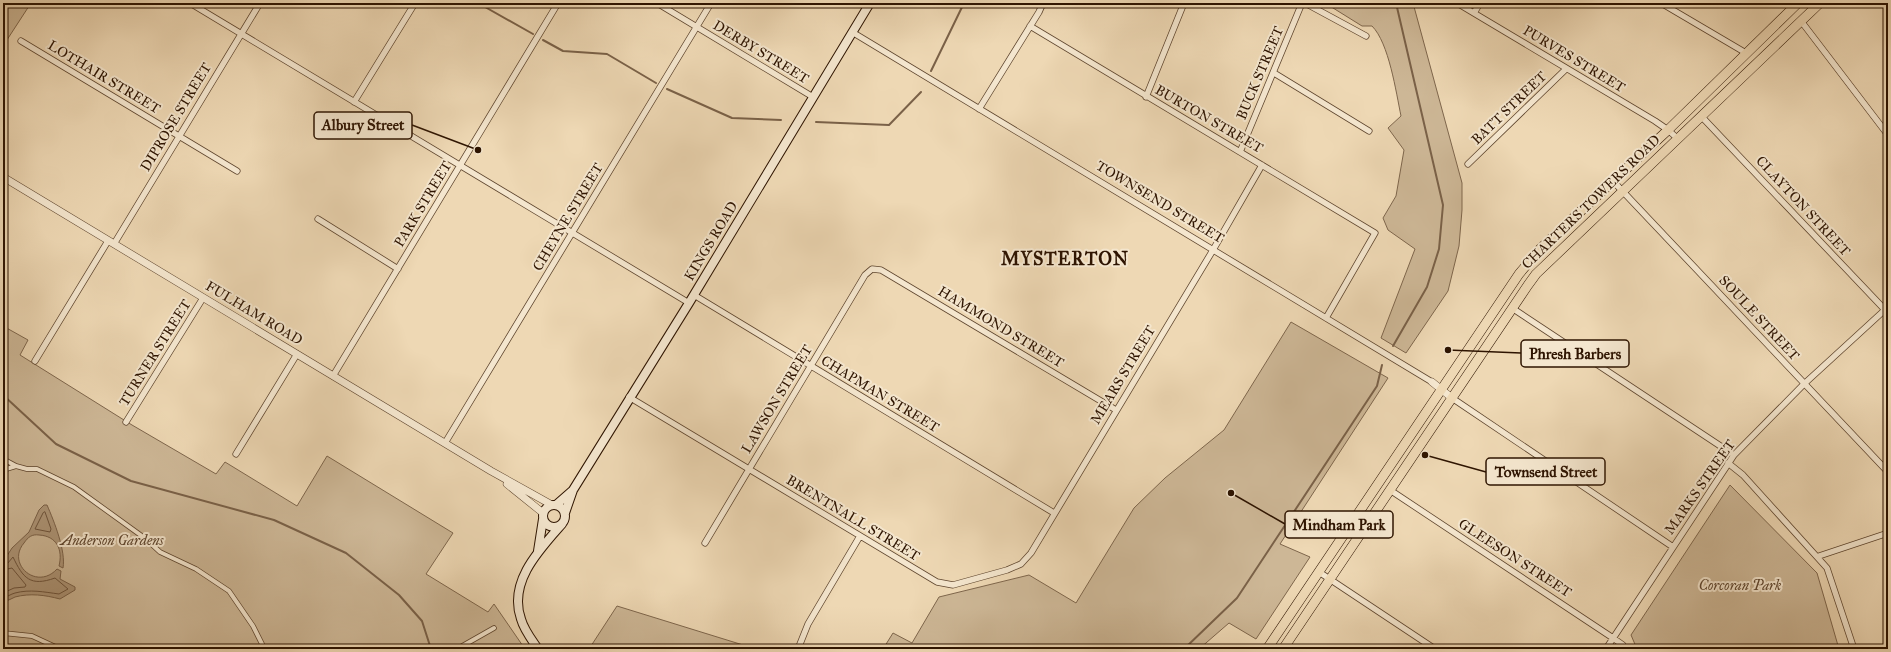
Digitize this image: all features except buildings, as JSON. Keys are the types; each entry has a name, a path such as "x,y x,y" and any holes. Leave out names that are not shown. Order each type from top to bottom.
{"main road":[{"name":"KINGS ROAD","path":"565,514 573,490 629,397 694,295 870,3"},
{"name":"CHARTERS TOWERS ROAD","path":"1267,649 1519,274 1540,249 1612,180 1668,130 1798,3"},
{"name":"CHARTERS TOWERS ROAD","path":"1283,649 1528,285 1546,264 1622,190 1820,3"},
{"name":"KINGS ROAD","path":"554,505 573,490"},
{"path":"538,551 543,516 548,507 554,505 560,507 565,514 562,524 538,551 521,582 518,592 517,605 524,627 538,649"},
{"path":"543,516 548,525 551,527 562,524"}],"street":[{"path":"190,3 689,303"},
{"name":"DIPROSE STREET","path":"35,361 179,136 260,3"},
{"path":"354,102 415,3"},
{"name":"PARK STREET","path":"333,376 558,3"},
{"name":"DERBY STREET","path":"657,3 813,97"},
{"name":"CHEYNE STREET","path":"446,443 711,3"},
{"path":"979,109 1043,3"},
{"path":"1146,97 1184,3"},
{"path":"1304,3 1366,36"},
{"name":"BUCK STREET","path":"1240,152 1304,3"},
{"name":"PURVES STREET","path":"1458,3 1668,130 1677,138"},
{"path":"1474,13 1480,3"},
{"path":"1661,3 1746,53"},
{"path":"1801,21 1888,135"},
{"name":"BURTON STREET","path":"1030,26 1146,97 1262,164 1375,233 1326,318"},
{"name":"TOWNSEND STREET","path":"852,32 1432,382 1452,398"},
{"name":"LOTHAIR STREET","path":"21,41 237,171"},
{"name":"BATT STREET","path":"1468,164 1566,69"},
{"path":"1274,73 1369,131"},
{"name":"CLAYTON STREET","path":"1701,116 1887,310"},
{"name":"MEARS STREET","path":"1054,513 1213,250 1262,164"},
{"name":"FULHAM ROAD","path":"3,177 491,471 554,505"},
{"name":"SOULE STREET","path":"1612,180 1888,472"},
{"path":"318,219 398,268"},
{"name":"HAMMOND STREET","path":"872,269 881,270 1116,410"},
{"name":"LAWSON STREET","path":"705,543 865,275 872,269"},
{"name":"CHAPMAN STREET","path":"694,295 1054,513"},
{"name":"TURNER STREET","path":"126,422 203,298"},
{"path":"1512,308 1734,455"},
{"name":"MARKS STREET","path":"1606,649 1734,455 1804,384 1887,310"},
{"path":"236,454 297,354"},
{"name":"BRENTNALL STREET","path":"629,397 749,468 928,578 945,585 953,585 1007,570 1021,564 1031,553 1054,513"},
{"path":"1452,398 1673,547"},
{"path":"3,459 16,466 28,469 37,469 74,487 146,539 160,552 196,569 229,591 254,626 262,644 262,649"},
{"path":"1728,463 1744,475 1819,556 1827,568 1854,649"},
{"path":"3,470 16,466"},
{"name":"FULHAM ROAD","path":"491,471 543,516"},
{"name":"GLEESON STREET","path":"1390,490 1613,638 1623,645 1624,649"},
{"path":"1819,556 1888,532"},
{"path":"798,649 808,624 860,536"},
{"path":"1319,572 1435,649"},
{"path":"457,649 494,628"},
{"path":"3,633 32,636 60,649"}],"green space":[{"path":"3,3 31,3 3,46"},
{"path":"1325,3 1413,3 1462,183 1462,210 1459,246 1448,291 1406,353 1381,338 1415,249 1388,230 1383,218 1396,196 1404,150 1388,128 1401,116 1391,68 1383,44 1372,26 1362,26"},
{"path":"1291,322 1388,378 1280,544 1310,557 1256,639 1229,623 1199,649 883,649 893,633 912,643 939,597 1029,575 1076,603 1134,508 1165,478 1224,430"},
{"name":"Anderson Gardens","path":"3,326 28,340 20,355 132,425 216,474 225,462 297,506 327,456 453,533 426,574 488,612 494,604 525,649 3,649"},
{"name":"Corcoran Park","path":"1730,485 1817,573 1839,649 1637,649 1631,635"},
{"path":"617,606 756,649 589,649"}],"water":[{"path":"44,505 47,505 59,536 63,553 63,568 59,566 59,549 54,541 45,536 37,535 30,536 19,551 21,566 26,572 33,576 41,577 49,575 57,569 61,571 60,579 75,587 75,590 60,599 26,595 15,597 3,602 3,562 12,548 29,532 39,510"}],"waterway":[{"path":"478,3 533,34"},
{"path":"931,71 964,3"},
{"path":"1393,346 1427,287 1439,249 1443,205 1396,3"},
{"path":"543,40 563,51 607,54 656,83"},
{"path":"667,89 732,118 781,120"},
{"path":"816,122 889,125 921,92"},
{"path":"1184,649 1237,598 1377,386 1382,365"},
{"path":"3,395 56,444 131,481 274,520 346,553 399,595 422,621 431,649"}],"place":[{"name":"Albury Street","path":"478,150"},
{"name":"Phresh Barbers","path":"1448,350"},
{"name":"Townsend Street","path":"1425,455"},
{"name":"Mindham Park","path":"1231,493"}],"district":[{"name":"MYSTERTON","path":"1065,259"}]}
